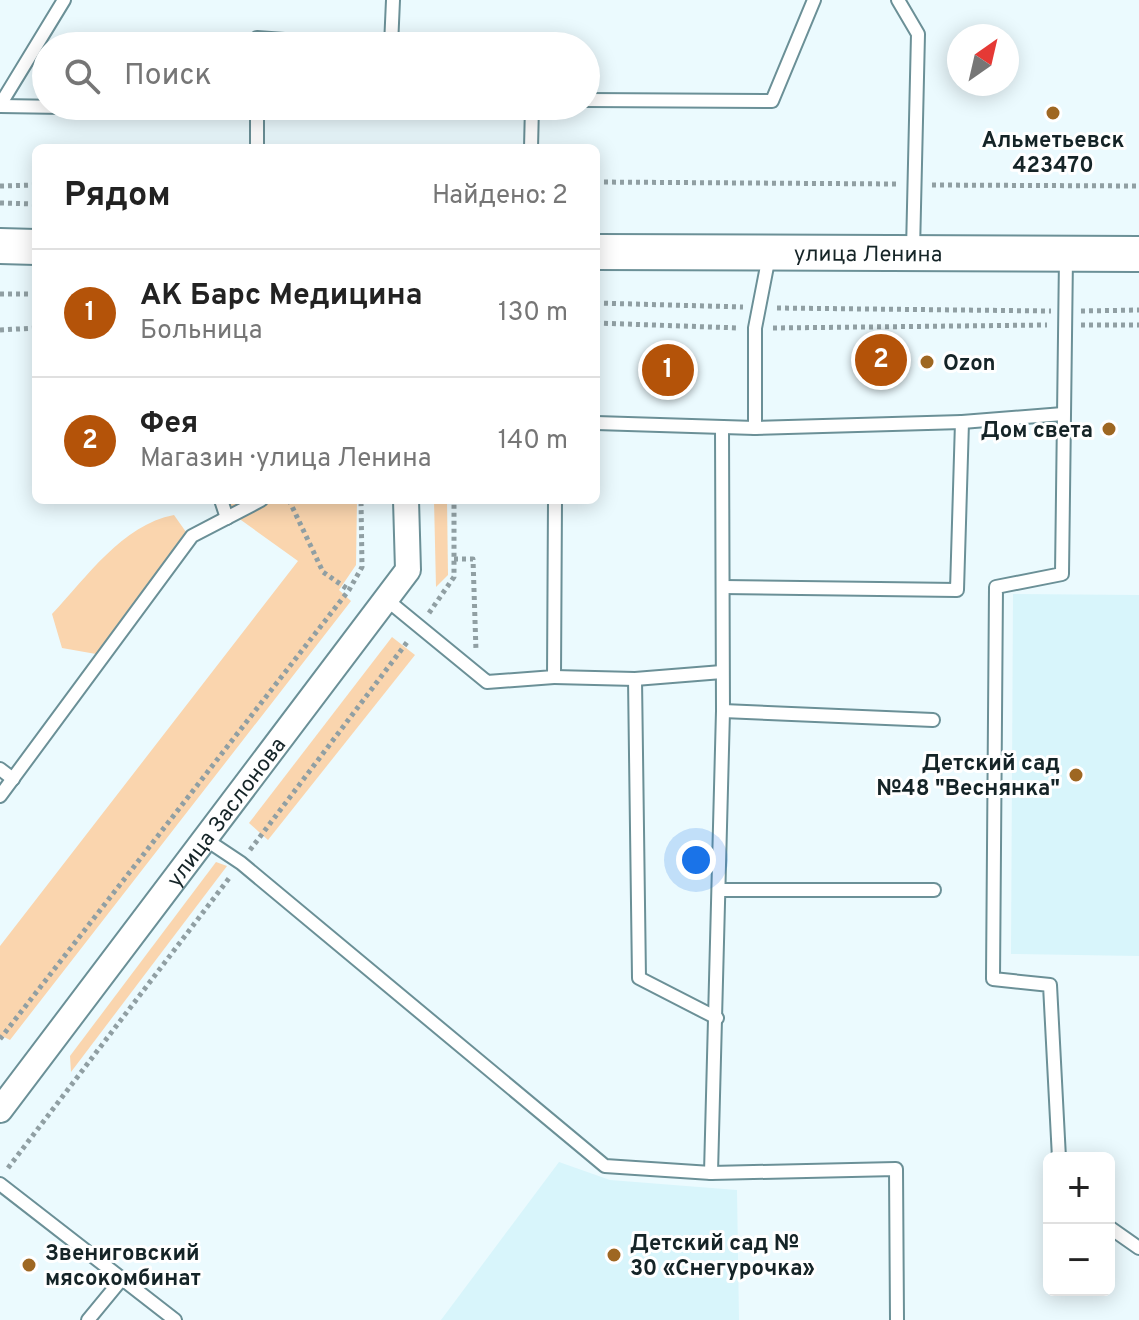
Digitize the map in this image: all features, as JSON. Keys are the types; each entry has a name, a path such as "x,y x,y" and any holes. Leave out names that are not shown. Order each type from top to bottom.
{"main road":[{"path":"0,246 32,247"},
{"name":"улица Ленина","path":"600,252 1139,254"}],"street":[{"name":"улица Заслонова","path":"3,1099 408,570 406,504"}],"lane":[{"path":"45,32 64,0"},
{"path":"392,32 393,0"},
{"path":"600,100 772,101 814,0"},
{"path":"897,0 918,34 913,253"},
{"path":"0,106 32,53"},
{"path":"0,106 32,106"},
{"path":"257,120 257,144"},
{"path":"531,144 532,120"},
{"path":"755,428 755,328 769,253"},
{"path":"1059,1152 1050,985 993,979 996,587 1062,574 1066,254"},
{"path":"600,423 755,428 962,422 1063,414"},
{"path":"723,587 957,590 962,422"},
{"path":"711,1173 723,711 722,428"},
{"path":"222,504 227,518"},
{"path":"0,796 192,536 253,504"},
{"path":"554,677 555,504"},
{"path":"387,600 487,682 554,677 635,679 722,672"},
{"path":"635,679 639,978 717,1018"},
{"path":"723,711 933,720"},
{"path":"0,769 13,779"},
{"path":"205,839 241,863 605,1166 711,1173 896,1169 897,1320"},
{"path":"719,890 934,890"},
{"path":"0,1184 175,1320"},
{"path":"1115,1231 1139,1248"},
{"path":"88,1320 121,1280"}],"path":[{"path":"600,182 1139,186"},
{"path":"0,186 32,185"},
{"path":"0,203 32,204"},
{"path":"0,294 32,294"},
{"path":"600,303 1065,318 1139,325"},
{"path":"600,323 755,328 1065,318 1139,310"},
{"path":"0,330 32,328"},
{"path":"291,504 323,572 349,590"},
{"path":"0,1039 349,590 362,567 361,504"},
{"path":"454,559 473,559 477,674"}],"shaded area":[{"path":"357,504 356,565 339,590 351,601 10,1040 0,1035 0,946 298,561 220,505"},
{"path":"434,504 447,504 448,575 436,587"},
{"path":"174,515 186,532 96,654 62,648 52,614 122,541 138,529"},
{"name":"Детский сад №48 \"Веснянка\"","path":"1013,594 1139,595 1139,956 1011,954"},
{"path":"392,637 415,655 268,840 249,823"},
{"path":"216,862 227,866 71,1072 70,1056"},
{"name":"Детский сад № 30 «Снегурочка»","path":"559,1162 610,1180 737,1190 739,1320 441,1320"}],"place":[{"name":"Альметьевск 423470","path":"1053,113"},
{"name":"Фея","path":"881,360"},
{"name":"Ozon","path":"927,362"},
{"name":"АК Барс Медицина","path":"668,370"},
{"name":"Дом света","path":"1109,429"},
{"name":"Детский сад №48 \"Веснянка\"","path":"1076,775"},
{"name":"Детский сад № 30 «Снегурочка»","path":"614,1255"},
{"name":"Звениговский мясокомбинат","path":"29,1265"}]}
